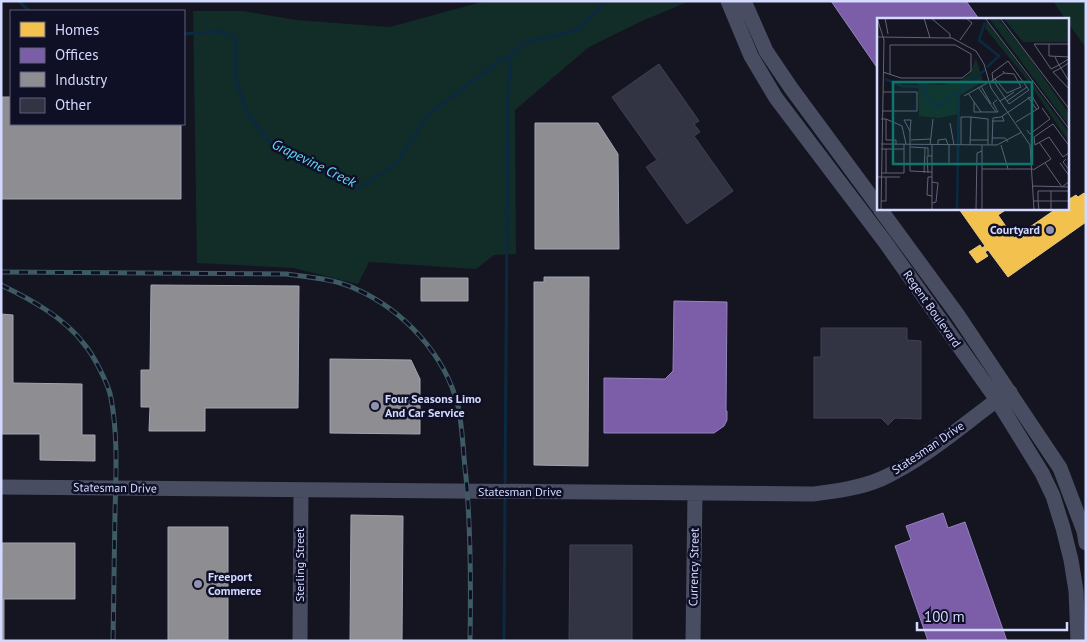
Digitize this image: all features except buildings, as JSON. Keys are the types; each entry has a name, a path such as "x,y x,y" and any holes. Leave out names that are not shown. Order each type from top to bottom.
{"street":[{"name":"Regent Boulevard","path":"728,1 751,56 776,98 885,242 997,400 1042,473 1061,520 1071,560 1076,590 1078,641"},
{"name":"Regent Boulevard","path":"744,1 766,51 877,204"},
{"name":"Regent Boulevard","path":"881,210 957,314 1060,468 1086,543"},
{"path":"885,242 898,233"},
{"name":"Statesman Drive","path":"1,487 813,494 840,491 881,479 917,458 1010,392"},
{"name":"Sterling Street","path":"300,641 301,490"},
{"name":"Currency Street","path":"693,641 695,493"}],"green space":[{"path":"485,1 690,1 642,21 589,47 515,110 516,254 494,255 476,269 369,262 358,284 293,268 197,263 193,11 242,11 296,20 390,27"},
{"path":"1053,1 1086,1 1086,48 1070,26 1070,18 1064,18"}],"waterway":[{"name":"Grapevine Creek","path":"19,1 28,10"},
{"name":"Grapevine Creek","path":"185,34 218,31 236,38 236,80 247,113 272,145 358,188 395,165 429,114 499,61 511,56 523,43 575,31 599,9 604,1"},
{"path":"505,488 508,92 511,56"},
{"path":"504,641 505,496"}],"railway":[{"path":"1,272 286,274 322,279 348,286 390,309 420,336 432,352 452,387 458,406 469,518 470,641"},
{"path":"1,285 24,296 67,326 88,349 110,392 115,426 116,455 113,641"}],"place":[{"name":"Courtyard","path":"1050,230"},
{"name":"Four Seasons Limo And Car Service","path":"375,406"},
{"name":"Freeport Commerce","path":"198,584"}]}
